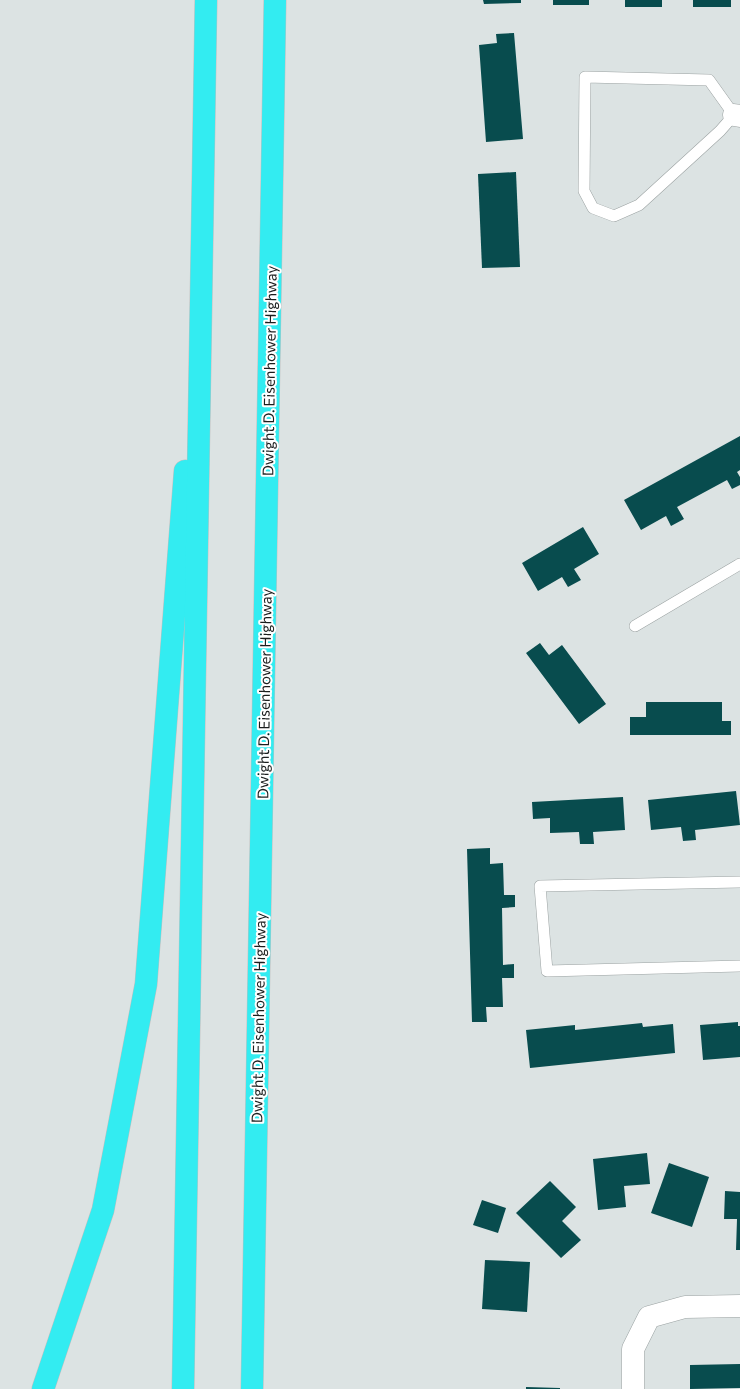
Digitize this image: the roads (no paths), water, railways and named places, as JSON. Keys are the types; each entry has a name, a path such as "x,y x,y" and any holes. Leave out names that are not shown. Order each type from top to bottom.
{"highway":[{"path":"183,1389 206,0"},
{"name":"Dwight D. Eisenhower Highway","path":"252,1389 275,0"},
{"path":"43,1389 103,1210 146,984 202,235"}],"street":[{"path":"633,1389 633,1349 649,1317 685,1306 740,1306"}],"lane":[{"path":"584,77 709,80 737,116 639,205 614,216 593,208 584,190 584,77"},
{"path":"635,626 740,564"},
{"path":"740,882 540,886 547,971 740,966"}]}
